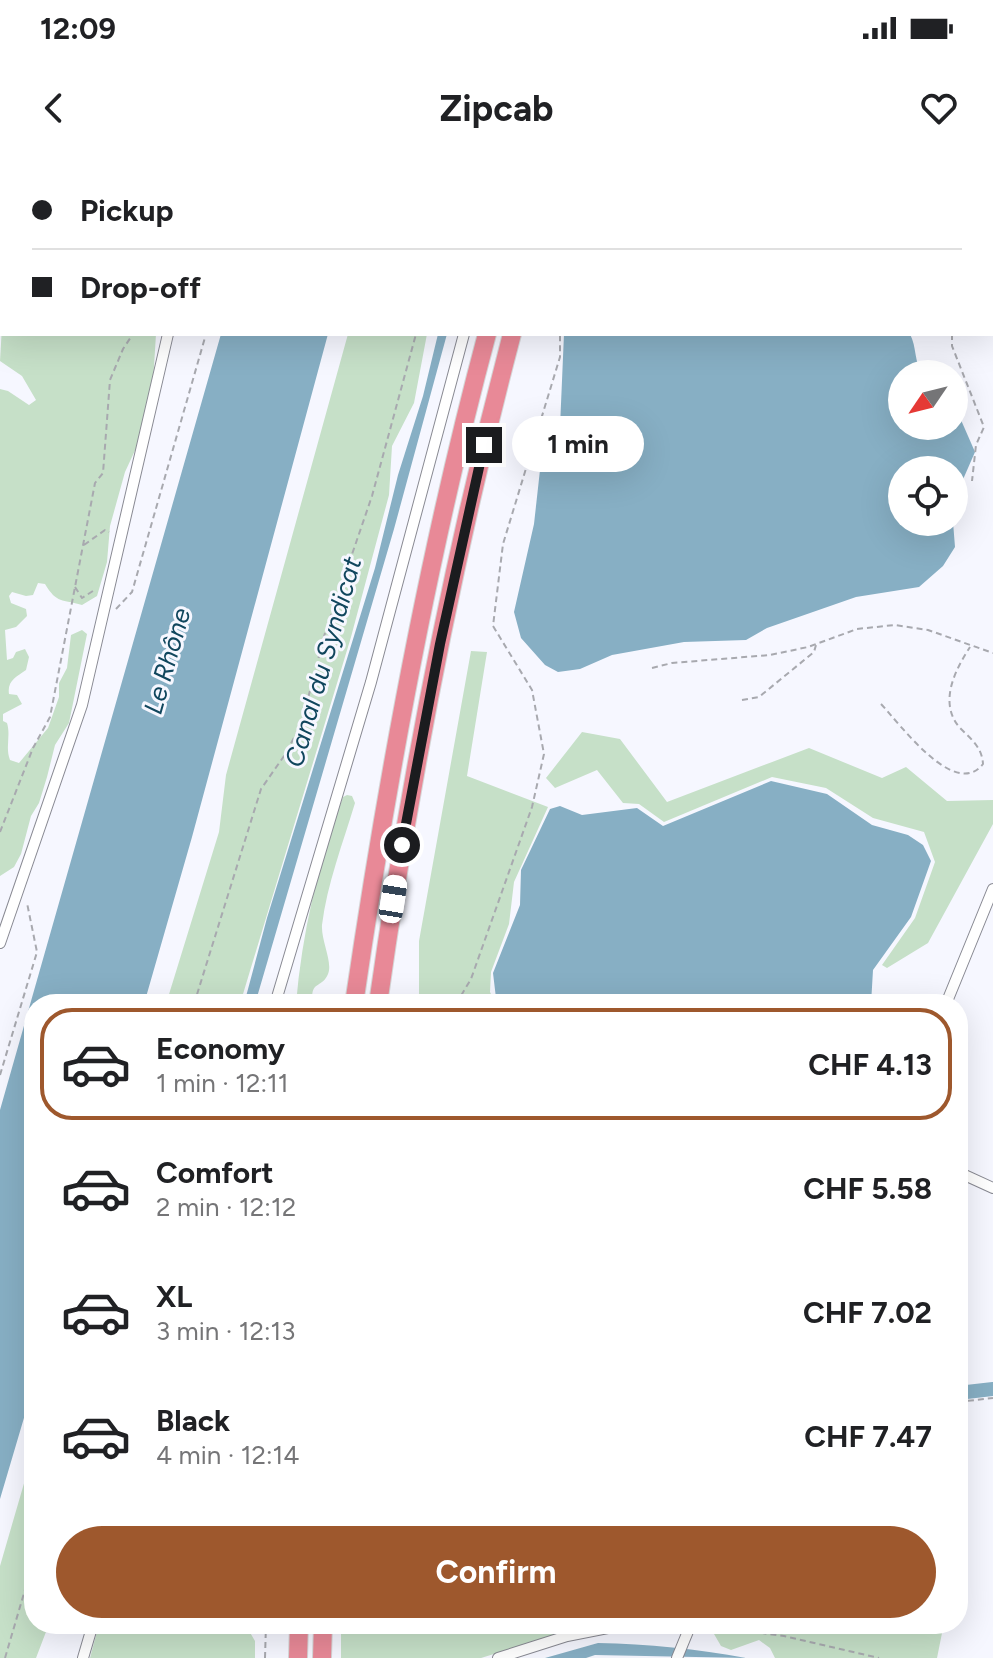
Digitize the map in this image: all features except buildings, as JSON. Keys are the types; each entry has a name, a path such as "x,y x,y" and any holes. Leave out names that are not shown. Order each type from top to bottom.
{"highway":[{"path":"356,994 392,768 424,602 487,336"},
{"path":"379,994 395,885 430,692 465,526 512,336"},
{"path":"298,1658 299,1634"},
{"path":"322,1658 323,1634"}],"street":[{"path":"0,943 75,728 168,336"},
{"path":"278,994 371,682 463,336"},
{"path":"950,994 993,889"},
{"path":"968,1177 993,1188"},
{"path":"83,1658 90,1634"},
{"path":"498,1658 569,1634"},
{"path":"677,1658 689,1634"}],"path":[{"path":"0,832 33,748 50,717 95,483 103,473 110,380 132,336"},
{"path":"99,628 132,592 205,336"},
{"path":"197,994 261,789 301,725 325,633 372,496 415,336"},
{"path":"462,994 471,979 532,807 544,754 532,690 493,626 503,544 560,357 560,336"},
{"path":"952,336 952,346 984,427 976,445 972,481"},
{"path":"83,545 105,530 119,537"},
{"path":"75,586 82,598 110,580"},
{"path":"652,668 672,663 770,655 816,644 857,629 895,625 928,630 993,653"},
{"path":"742,700 759,697 814,652 816,644"},
{"path":"881,704 925,752 941,764 956,774 967,775 977,771 983,764 982,755 957,724 950,704 950,685 957,666 971,645"},
{"path":"22,876 37,952 24,994"},
{"path":"0,1075 24,995"},
{"path":"968,1401 993,1398"},
{"path":"5,1658 24,1593"},
{"path":"265,1658 266,1634"},
{"path":"764,1634 879,1658"}],"green space":[{"path":"1,336 156,336 152,399 138,444 125,472 110,526 107,562 97,596 82,605 60,600 45,584 38,583 33,595 12,592 9,596 11,603 26,609 27,616 16,627 5,630 7,660 25,649 29,657 26,670 9,686 9,694 17,695 22,704 3,714 8,728 10,760 19,763 48,728 59,697 59,683 67,668 71,635 82,630 87,634 69,723 55,745 21,854 14,867 0,876 0,389 29,405 36,400 22,376 0,361"},
{"path":"347,336 427,336 414,403 392,446 389,495 351,637 243,994 169,994 219,832 226,775"},
{"path":"471,651 487,652 467,776 548,807 514,882 509,924 491,972 491,994 419,994 419,941"},
{"path":"582,732 620,739 667,802 809,748 882,778 906,767 947,801 993,800 993,824 928,943 887,968 882,965 915,918 935,862 924,832 873,818 826,788 772,777 664,822 639,804 623,803 597,770 555,788 546,778"},
{"path":"352,796 355,803 324,910 322,925 328,974 314,988 312,994 297,994 312,899 343,797"},
{"path":"24,1483 24,1634 45,1634 36,1658 0,1658 0,1566"},
{"path":"96,1634 251,1634 255,1641 255,1658 90,1658"},
{"path":"341,1634 559,1634 481,1658 341,1658"},
{"path":"714,1634 942,1634 937,1658 775,1658 770,1648 759,1640 731,1650 721,1646"}],"water":[{"name":"Le Rhône","path":"220,336 327,336 147,994 33,994"},
{"name":"Canal du Syndicat","path":"438,336 446,336 394,529 258,994 247,994 267,918 375,568 398,475 423,396"},
{"path":"564,336 911,336 917,360 888,360 888,440 968,440 968,436 975,452 968,468 968,456 888,456 888,536 954,536 955,547 943,566 919,587 856,597 767,628 746,640 684,642 612,655 580,669 558,672 545,665 521,638 514,612 534,524 541,461 560,427"},
{"path":"771,781 827,794 872,825 908,835 923,845 931,861 911,917 873,970 872,994 496,994 493,973 520,905 521,870 550,809 560,806 582,815 637,808 663,826"},
{"path":"24,1026 24,1418 0,1499 0,1110"},
{"path":"598,1643 635,1644 746,1658 595,1655 586,1658 545,1658"}],"waterway":[{"path":"968,1392 993,1389"}],"route":[{"path":"402,845 440,644 484,445"}]}
